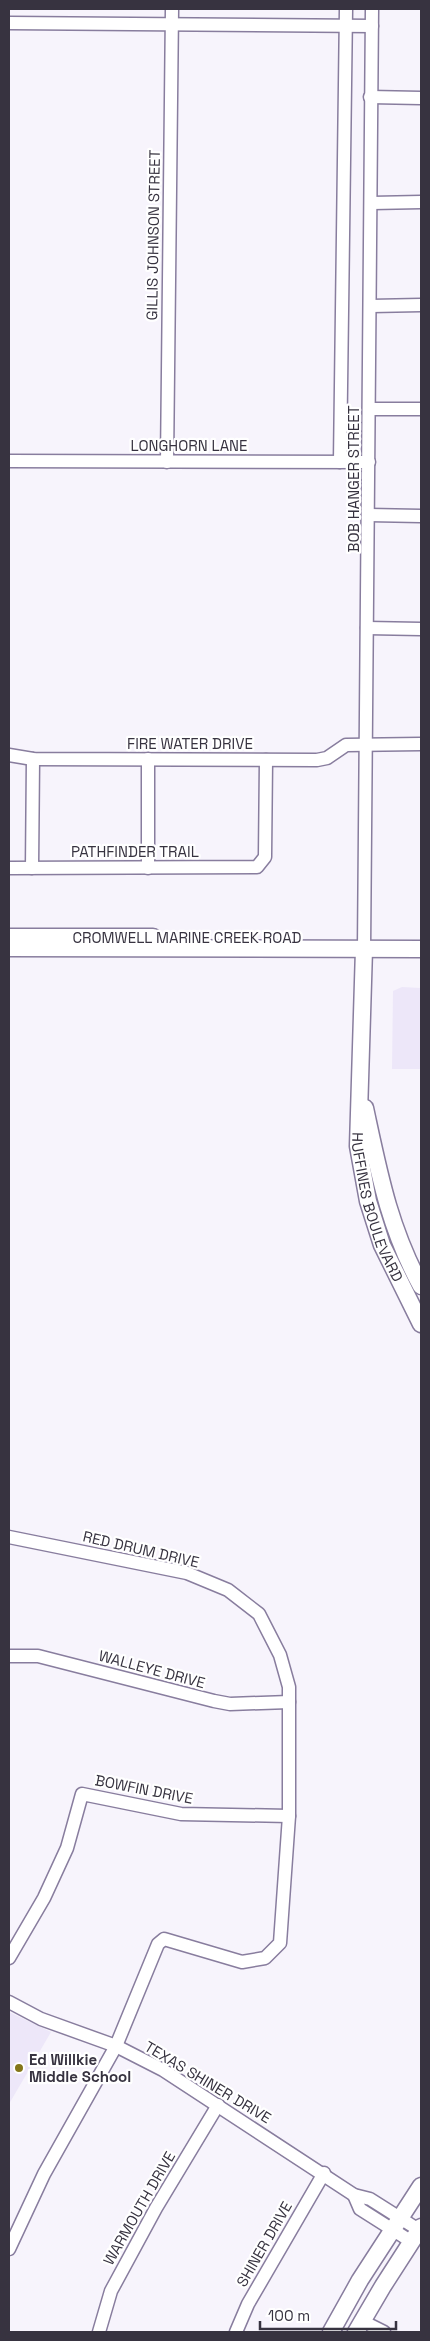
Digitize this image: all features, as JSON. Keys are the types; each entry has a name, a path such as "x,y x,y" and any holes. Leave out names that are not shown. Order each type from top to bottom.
{"main road":[{"name":"CROMWELL MARINE CREEK ROAD","path":"9,937 322,938 364,948"},
{"name":"CROMWELL MARINE CREEK ROAD","path":"9,948 421,949"},
{"name":"HUFFINES BOULEVARD","path":"364,948 358,1146 368,1201 382,1245 421,1324"},
{"name":"HUFFINES BOULEVARD","path":"360,1083 377,1172 393,1227 421,1286"},
{"path":"331,2332 360,2280 421,2186"},
{"path":"359,2327 417,2233"}],"street":[{"name":"GILLIS JOHNSON STREET","path":"167,462 172,9"},
{"name":"BOB HANGER STREET","path":"340,462 346,9"},
{"name":"BOB HANGER STREET","path":"364,948 372,203 370,97 372,9"},
{"path":"9,23 372,26"},
{"path":"370,97 421,98"},
{"path":"372,203 421,202"},
{"path":"371,306 421,305"},
{"path":"369,409 421,409"},
{"name":"LONGHORN LANE","path":"9,461 369,462"},
{"path":"369,515 421,516"},
{"path":"367,628 421,629"},
{"name":"FIRE WATER DRIVE","path":"9,755 33,759 321,760 346,745 421,744"},
{"path":"32,868 33,759"},
{"path":"148,759 148,868"},
{"name":"PATHFINDER TRAIL","path":"9,868 252,868 261,864 265,856 266,760"},
{"name":"RED DRUM DRIVE","path":"9,1537 187,1573 228,1590 260,1614 280,1655 289,1687 289,1816 280,1942 264,1958 242,1962 164,1939 158,1944 116,2046"},
{"name":"WALLEYE DRIVE","path":"9,1656 38,1656 230,1704 289,1702"},
{"name":"BOWFIN DRIVE","path":"9,1958 44,1898 67,1848 82,1794 181,1814 289,1816"},
{"name":"TEXAS SHINER DRIVE","path":"9,2002 41,2019 116,2046 163,2070 324,2173 354,2195 370,2199 398,2224 417,2233"},
{"path":"9,2249 44,2174 116,2046"},
{"name":"WARMOUTH DRIVE","path":"99,2332 111,2291 156,2208 218,2106"},
{"name":"SHINER DRIVE","path":"236,2332 248,2304 324,2173"},
{"path":"359,2327 384,2332"}],"shaded area":[{"path":"402,987 421,988 421,1069 392,1069 393,991"},
{"name":"Ed Willkie Middle School","path":"9,2012 51,2032 9,2104"}],"place":[{"name":"Ed Willkie Middle School","path":"19,2068"}]}
